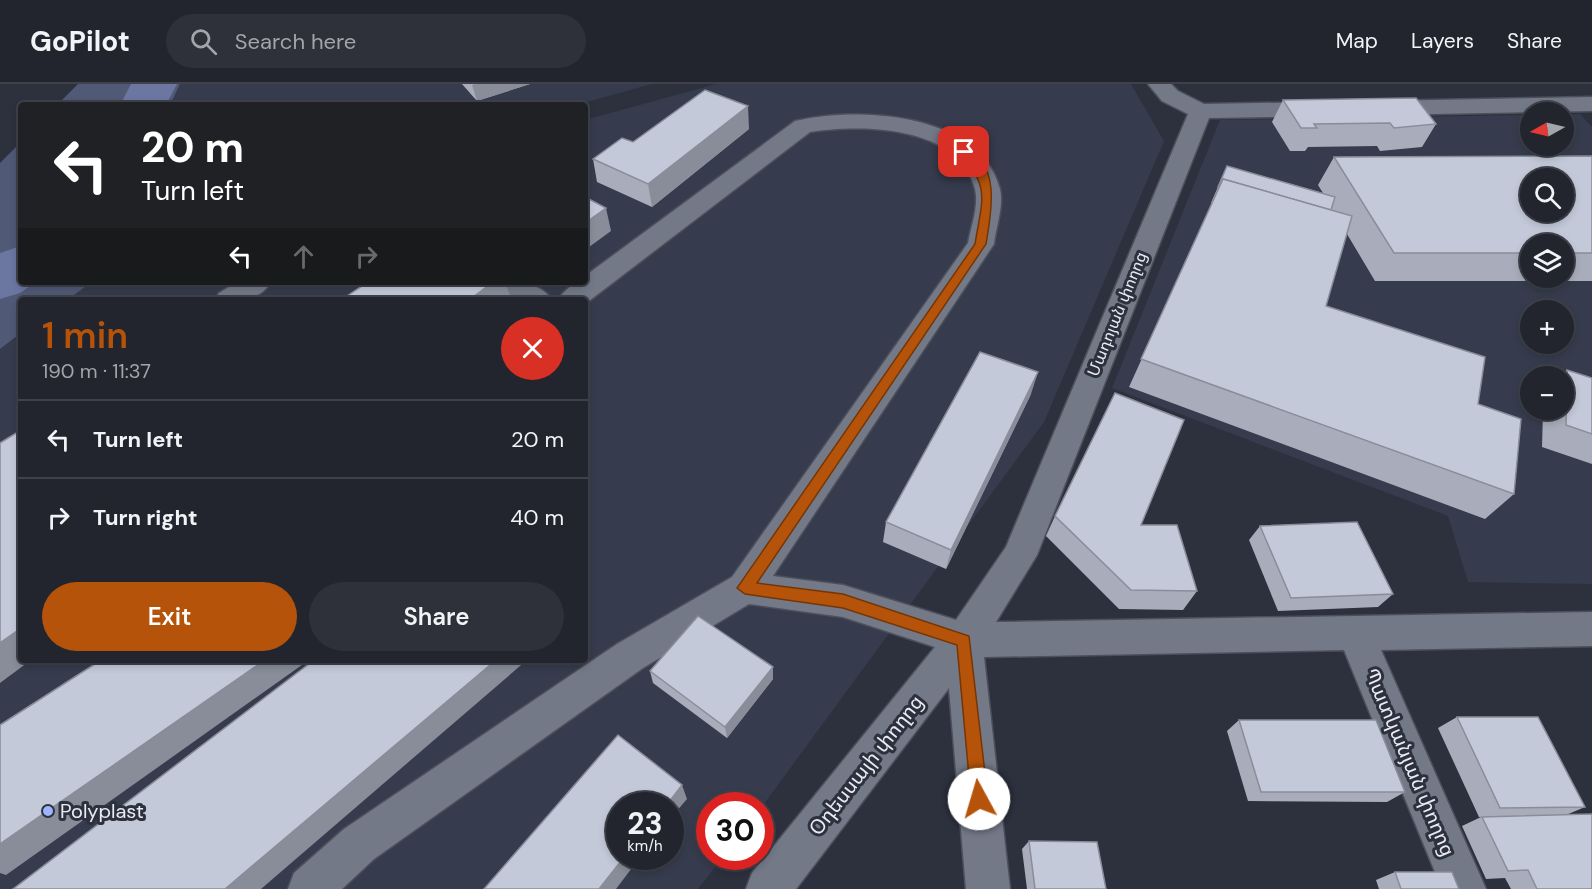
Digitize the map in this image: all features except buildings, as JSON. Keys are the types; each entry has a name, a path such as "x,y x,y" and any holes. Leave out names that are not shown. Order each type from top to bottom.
{"street":[{"path":"1159,84 1170,96 1200,111 1592,104"},
{"name":"Մադոյան փողոց","path":"964,640 1020,555 1200,111"},
{"path":"310,889 359,844 630,656 745,588 981,244 988,192 976,162 952,143 917,129 875,121 829,121 803,126 576,297"},
{"path":"234,297 252,285"},
{"path":"507,285 531,297"},
{"path":"745,588 843,601 964,640 1592,629"},
{"name":"Պատկանյան փողոց","path":"1356,634 1464,889"},
{"path":"964,640 988,889"},
{"name":"Օդեսսայի փողոց","path":"768,889 964,640"}],"shaded area":[{"path":"78,84 180,84 171,102 60,102"},
{"path":"180,84 652,84 587,102 171,102"},
{"path":"716,84 1131,84 1164,141 1044,422 773,792 696,792 696,870 713,870 698,889 0,889 0,349 18,335 18,663 588,663 588,297 71,297 88,285 588,285 588,119"},
{"path":"1574,114 1580,114 1592,127 1592,584 1468,582 1448,516 1112,388 1220,120 1520,115 1520,156 1574,156"},
{"path":"18,145 18,285 88,285 71,297 18,297 18,335 0,349 0,163"}],"waterway":[{"path":"145,102 154,84"},
{"path":"0,280 18,267"}],"place":[{"name":"Polyplast","path":"48,811"}],"route":[{"path":"964,152 976,162 988,192 981,244 745,588 843,601 964,640 979,799"}]}
